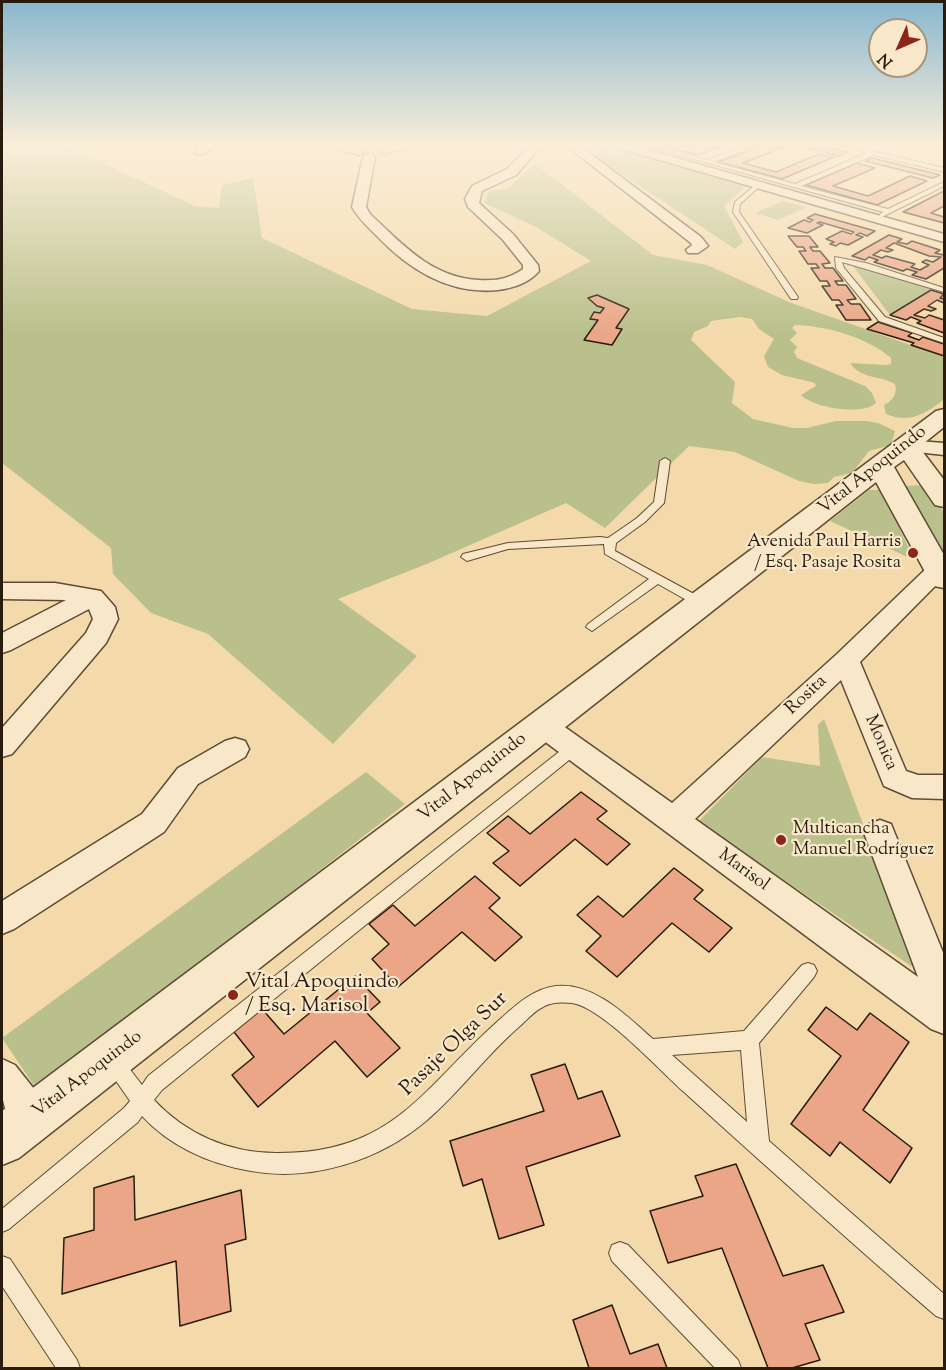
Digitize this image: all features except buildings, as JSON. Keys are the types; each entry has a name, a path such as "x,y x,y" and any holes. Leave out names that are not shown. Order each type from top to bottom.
{"street":[{"path":"360,208 364,216 423,269 448,279 489,286 527,275 531,271 531,265 508,237 477,208"},
{"path":"654,208 696,240 701,246 693,250"},
{"path":"847,208 945,238"},
{"name":"Vital Apoquindo","path":"2,1141 945,416"},
{"path":"893,456 945,449"},
{"path":"893,456 921,464 945,500"},
{"path":"893,456 942,574"},
{"name":"Rosita","path":"674,820 942,574"},
{"path":"2,591 81,593 92,597 104,608 106,622 103,630 2,746"},
{"path":"2,645 92,597"},
{"name":"Monica","path":"846,660 894,778 905,785 917,788 945,787"},
{"name":"Marisol","path":"542,725 933,1009"},
{"path":"2,919 153,823 188,776 235,749"},
{"path":"880,833 937,981 933,1009"},
{"path":"2,1078 32,1118"}],"lane":[{"path":"736,208 736,212 794,297"},
{"path":"873,208 890,212"},
{"path":"876,218 898,208"},
{"path":"945,290 838,259 840,268 882,319 945,340"},
{"path":"665,461 659,503 641,520 610,542 609,552 701,603"},
{"path":"467,556 508,546 600,540 610,542"},
{"path":"592,627 658,579"},
{"path":"2,1222 131,1115 155,1083 574,748"},
{"path":"650,1048 749,1040 808,971"},
{"name":"Pasaje Olga Sur","path":"110,1059 142,1101 170,1128 191,1142 217,1154 265,1163 306,1163 365,1146 393,1132 417,1115 501,1031 536,1001 562,994 586,999 650,1048 945,1308"},
{"path":"749,1040 759,1145"},
{"path":"620,1253 730,1368"},
{"path":"2,1267 69,1368"}],"green space":[{"path":"2,208 257,208 262,238 412,309 487,316 591,261 536,227 495,208 592,208 653,255 707,265 789,302 944,357 944,399 917,416 894,417 886,414 884,405 894,397 895,384 866,375 850,363 886,365 891,364 891,358 870,344 846,334 795,325 792,328 797,333 790,340 797,347 794,352 797,358 865,386 872,393 876,403 861,409 838,409 816,404 801,395 816,386 815,383 782,375 768,367 764,356 774,339 759,329 752,319 740,317 711,321 708,326 694,332 691,340 735,382 732,403 753,419 793,428 807,428 836,421 878,423 895,431 891,445 869,451 852,473 834,477 828,483 814,484 799,481 735,452 689,446 605,528 566,503 429,563 338,599 417,656 333,744 208,634 151,613 113,574 111,548 2,463"},
{"path":"673,208 725,208 743,242 735,249"},
{"path":"767,208 804,208 778,220 755,213"},
{"path":"850,262 933,288 890,315"},
{"path":"926,485 944,513 944,560 900,486"},
{"path":"869,490 882,490 914,560 830,521"},
{"path":"824,719 917,970 698,822 762,757 820,766 818,725"},
{"path":"366,772 405,804 37,1090 2,1038"}],"place":[{"name":"Avenida Paul Harris / Esq. Pasaje Rosita","path":"913,553"},
{"name":"Multicancha Manuel Rodríguez","path":"781,840"},
{"name":"Vital Apoquindo / Esq. Marisol","path":"233,995"}]}
